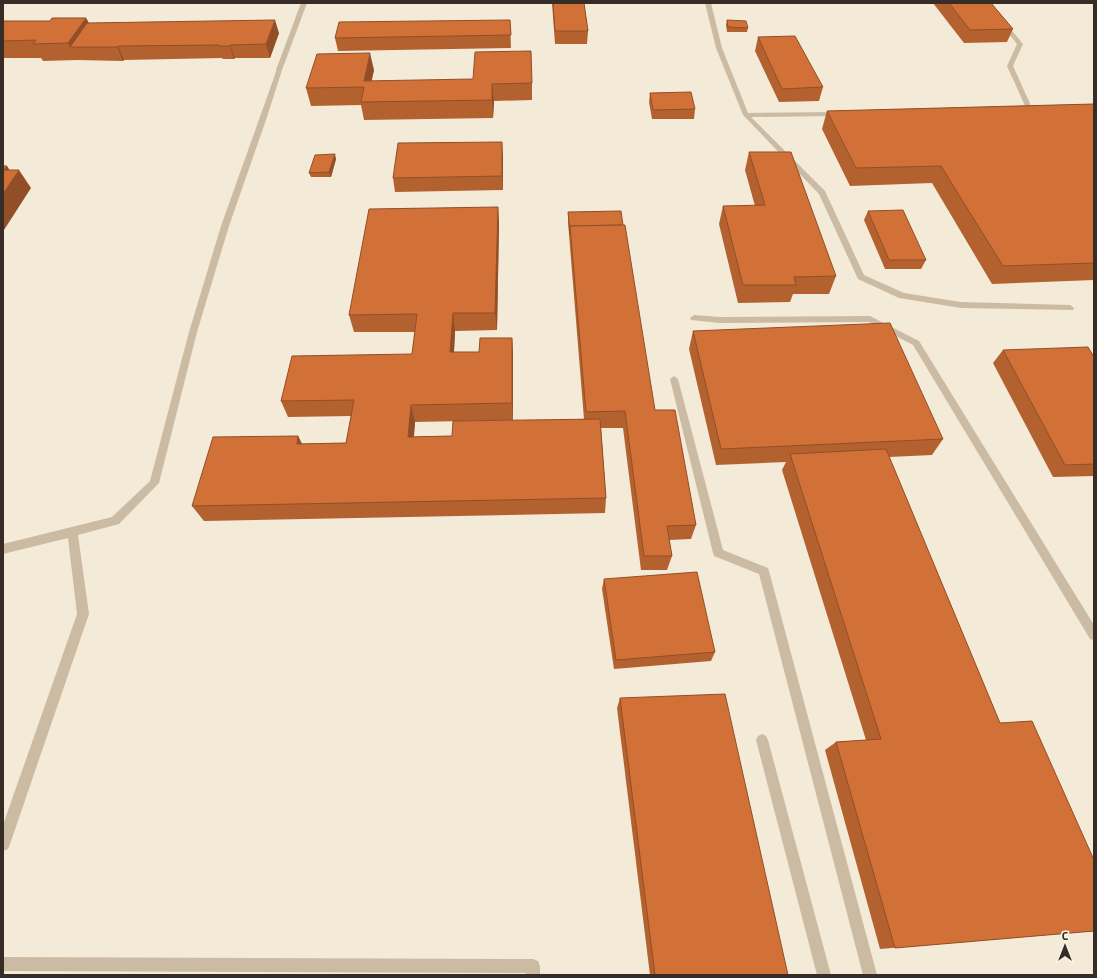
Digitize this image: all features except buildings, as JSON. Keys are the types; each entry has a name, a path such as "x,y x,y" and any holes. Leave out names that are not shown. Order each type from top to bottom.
{"street":[{"path":"3,549 115,521 154,483 193,332 225,226 304,3"},
{"path":"708,3 719,48 746,115 822,193 861,276 902,296 961,305 1070,308"},
{"path":"996,16 1020,44 1010,66 1030,110"},
{"path":"1015,110 1038,110"},
{"path":"746,115 849,114"},
{"path":"694,318 720,320 870,319 916,343 972,437 1094,634"},
{"path":"674,380 718,553 764,572 870,975"},
{"path":"3,844 83,614 72,532"},
{"path":"762,740 824,975"},
{"path":"3,964 534,966 533,975"}]}
